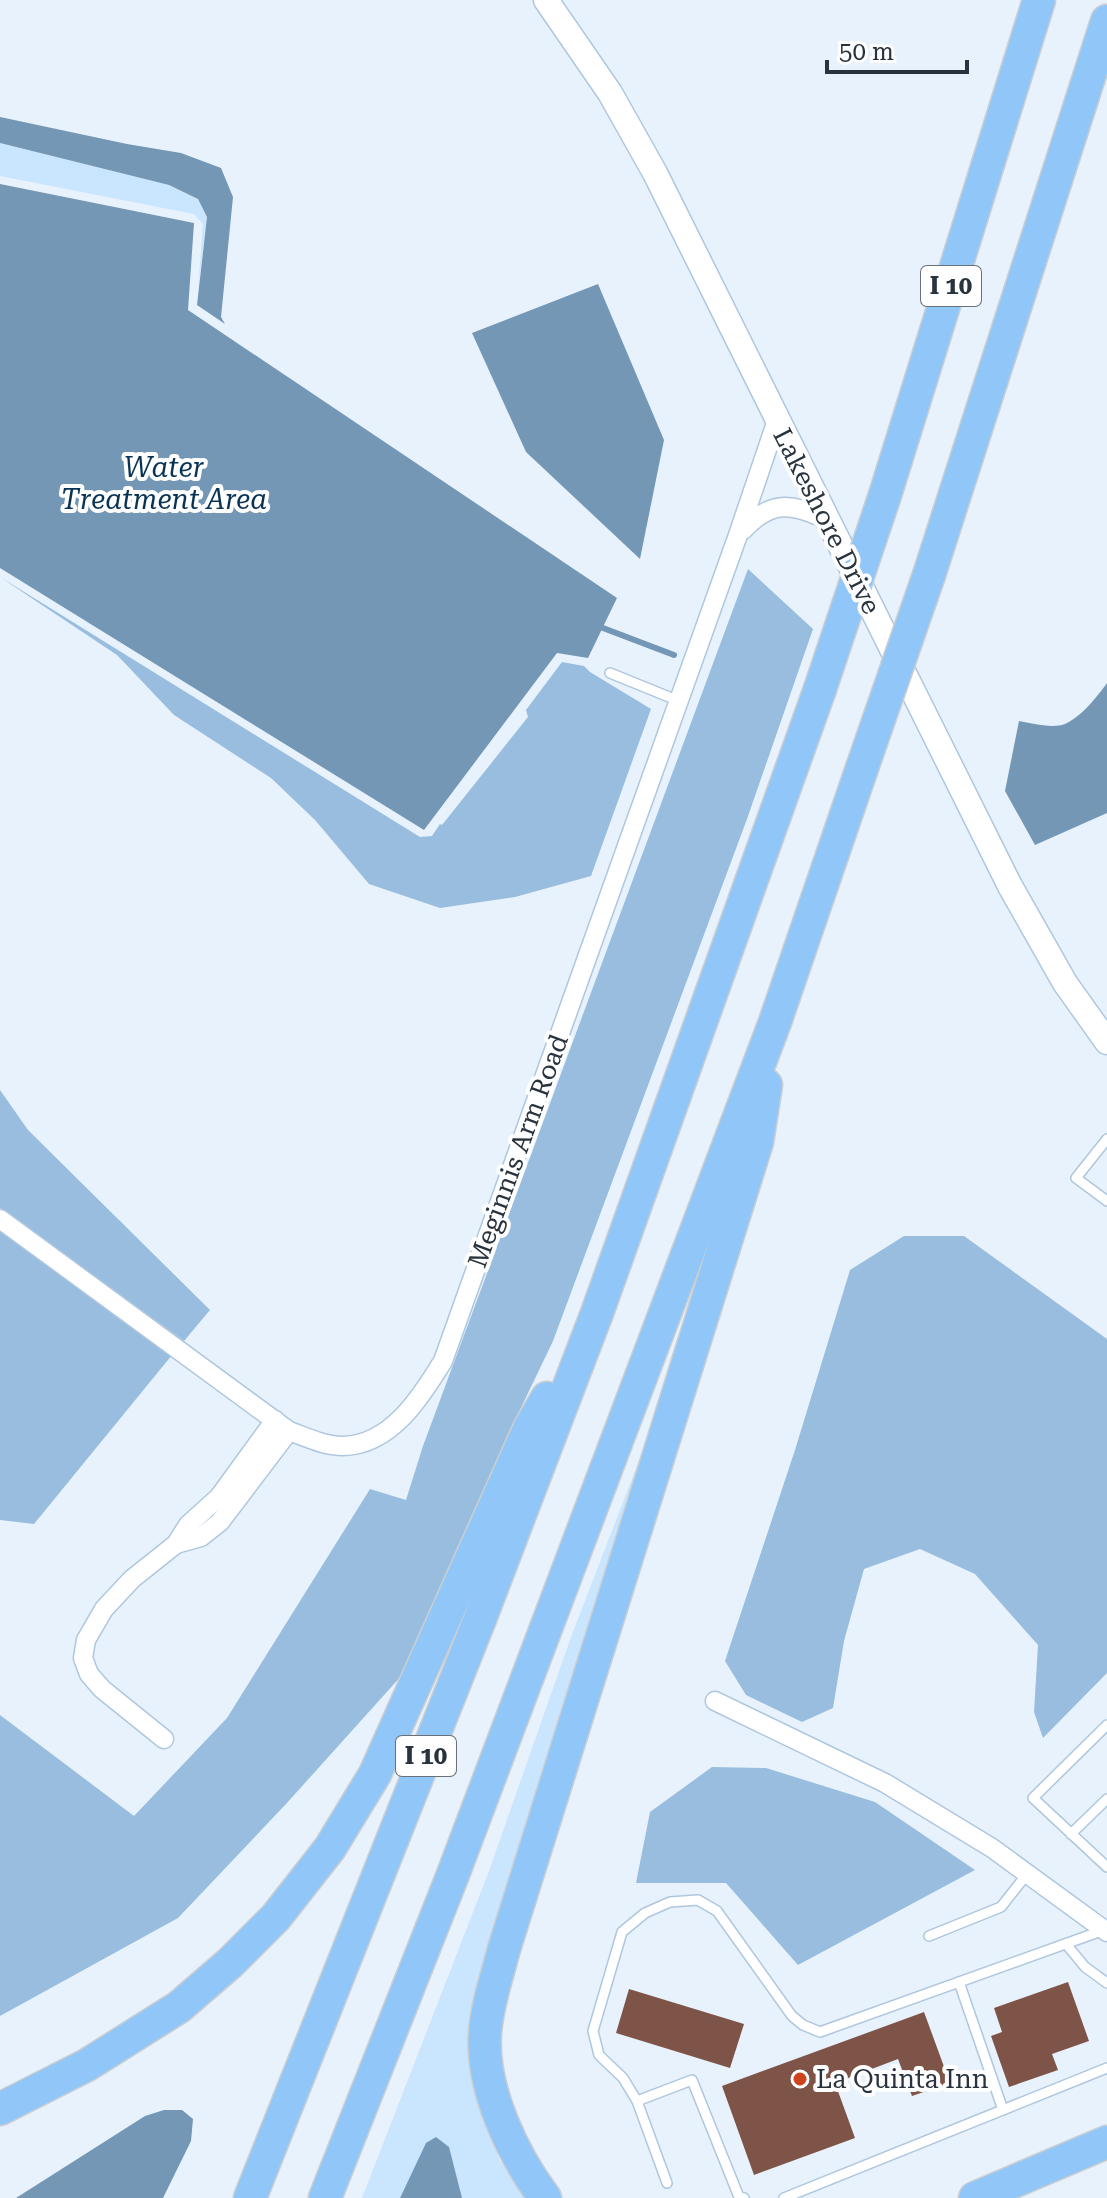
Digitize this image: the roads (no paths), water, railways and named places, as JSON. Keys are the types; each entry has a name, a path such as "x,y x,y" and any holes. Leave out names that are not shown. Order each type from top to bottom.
{"highway":[{"name":"I 10","path":"250,2198 480,1619 597,1313 820,689 885,495 1039,0"},
{"name":"I 10","path":"325,2198 452,1877 775,1022 929,575 1107,21"},
{"path":"545,2198 510,2143 495,2102 485,2035 490,2004 504,1949 757,1142 775,1022"},
{"path":"0,2109 87,2065 179,2007 230,1963 276,1917 330,1848 375,1774 530,1427 597,1313"},
{"path":"975,2198 1107,2142"}],"street":[{"name":"Lakeshore Drive","path":"546,0 603,81 655,173 1035,934 1107,1042"},
{"name":"Meginnis Arm Road","path":"0,1219 282,1426 325,1444 357,1444 394,1425 413,1407 443,1361 777,420"},
{"path":"738,535 758,514 776,507 800,507 826,519"},
{"path":"164,1739 102,1689 89,1674 83,1658 86,1640 104,1609 132,1579 176,1544 201,1537 220,1522 282,1426"},
{"path":"715,1701 885,1783 992,1848 1106,1930"}],"lane":[{"path":"610,673 679,701"},
{"path":"1107,1139 1076,1178 1107,1201"},
{"path":"1107,1725 1033,1798 1107,1867"},
{"path":"1071,1834 1107,1799"},
{"path":"929,1936 1001,1907 1027,1874"},
{"path":"667,2183 637,2101 623,2078 599,2055 593,2031 622,1932 645,1913 670,1902 698,1900 717,1911 792,2016 820,2032 1106,1930"},
{"path":"1066,1944 1085,1967 1107,1983"},
{"path":"959,1982 1003,2110"},
{"path":"784,2198 1107,2068"},
{"path":"637,2101 692,2080 739,2197 744,2198"}],"water":[{"path":"0,117 181,153 221,168 233,197 221,317 225,324 197,305 207,217 198,199 169,185 0,143"},
{"name":"Water Treatment Area","path":"0,184 194,223 188,310 617,598 588,658 557,653 424,830 0,568"},
{"path":"598,284 664,440 640,559 526,452 472,333"},
{"path":"1107,683 1107,813 1035,845 1005,791 1019,721 1048,726 1065,724 1083,712"},
{"path":"164,2110 182,2110 193,2119 191,2141 163,2198 16,2198 145,2116"},
{"path":"436,2137 449,2147 462,2198 400,2198 426,2143"}],"waterway":[{"path":"603,628 674,655"}],"place":[{"name":"La Quinta Inn","path":"800,2079"}]}
